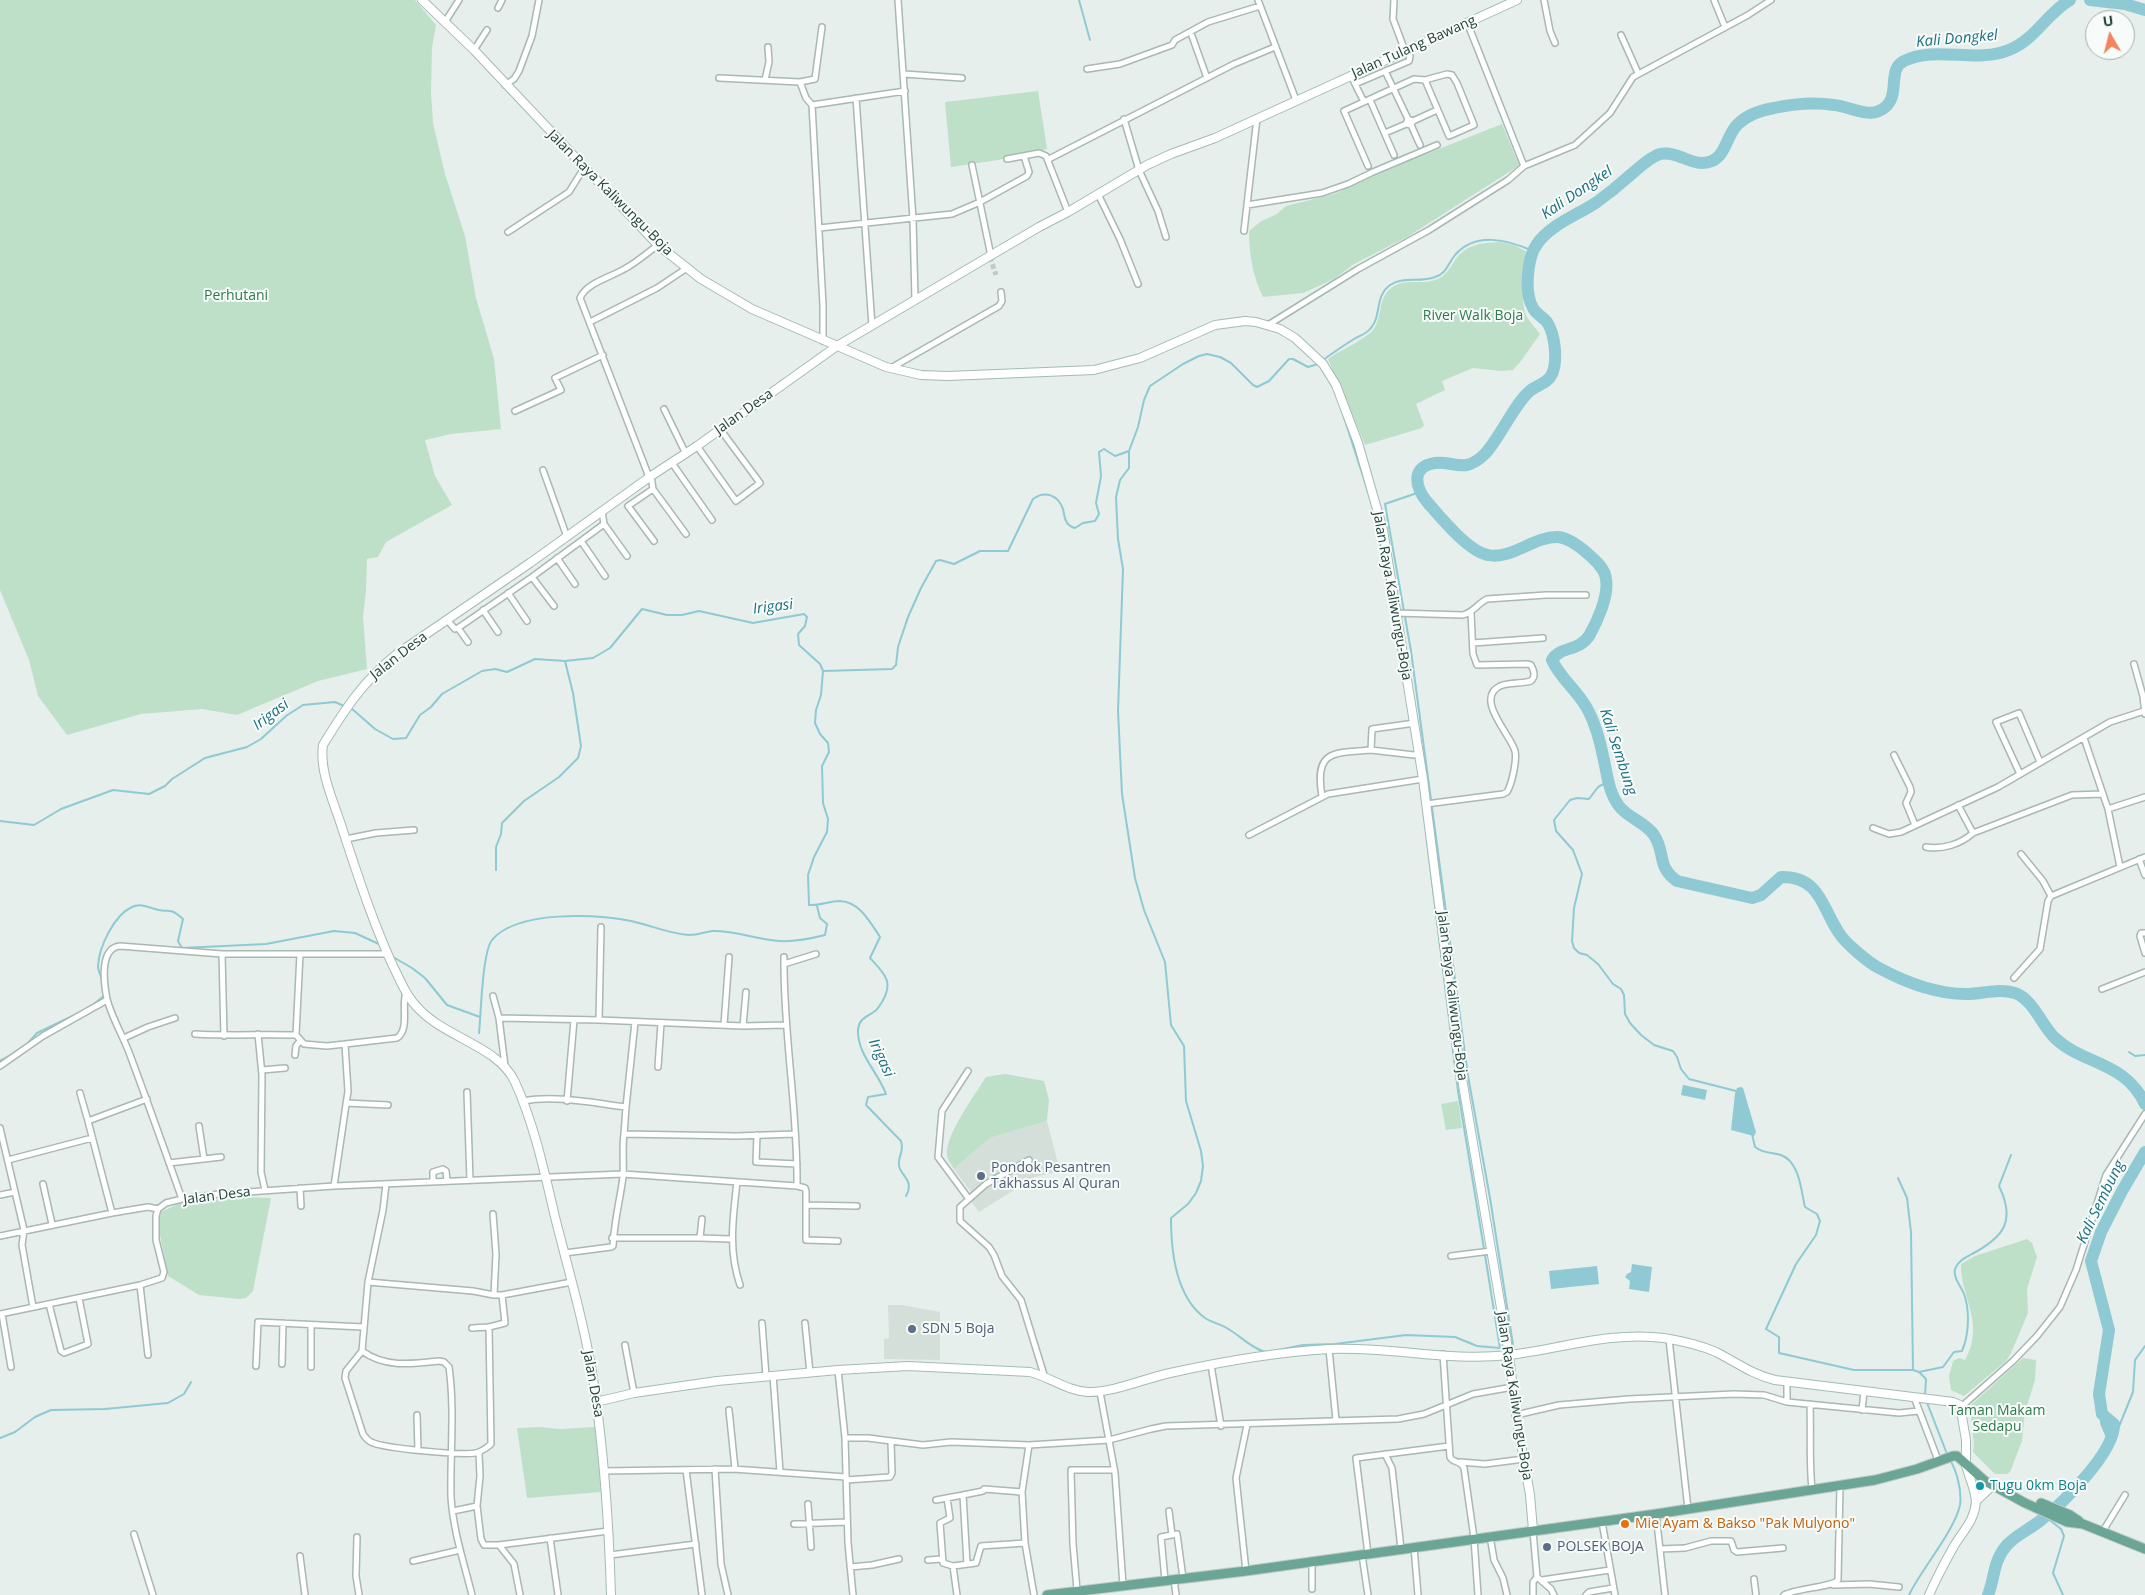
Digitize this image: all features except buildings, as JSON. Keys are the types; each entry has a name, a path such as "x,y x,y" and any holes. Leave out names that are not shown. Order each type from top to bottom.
{"main road":[{"path":"1047,1595 1077,1590 1103,1591 1123,1585 1246,1571 1656,1514 1898,1474 1953,1456 1958,1456 1966,1466 1992,1486 2068,1519 2145,1549"}],"street":[{"name":"Jalan Raya Kaliwungu-Boja","path":"422,0 474,50 658,245 702,279 752,309 823,341 891,368 921,375 948,376 1094,370 1140,358 1216,324 1256,322 1280,329 1295,338 1321,361 1336,385 1358,443 1372,488 1383,530 1399,613 1420,779 1430,803 1459,1061 1509,1355 1516,1415 1530,1495 1533,1530"},
{"path":"445,22 459,0"},
{"path":"498,8 502,0"},
{"path":"505,85 514,79 519,72 532,36 539,0"},
{"path":"898,0 913,219 916,300"},
{"path":"1355,84 1409,61 1410,56 1405,51 1393,19 1394,0"},
{"name":"Jalan Tulang Bawang","path":"1068,212 1170,154 1214,138 1517,0"},
{"path":"1544,0 1550,31 1555,43"},
{"path":"1714,0 1725,27"},
{"path":"1268,325 1358,269 1429,230 1508,180 1524,166 1575,145 1610,113 1633,77 1638,73 1725,27 1771,0"},
{"path":"1087,69 1120,64 1172,45 1175,40 1208,22 1259,3 1296,100"},
{"path":"1467,22 1524,166"},
{"path":"719,78 800,82 813,80 816,76 822,26"},
{"path":"474,50 487,30"},
{"path":"1621,35 1638,73"},
{"path":"1192,36 1207,78"},
{"path":"765,80 768,47"},
{"path":"1049,159 1234,64 1275,47"},
{"path":"1385,71 1420,145"},
{"path":"904,74 962,78"},
{"path":"1368,166 1343,113 1346,109 1414,78 1424,80 1447,74 1454,77 1474,125 1449,136 1424,80"},
{"path":"1351,75 1385,133 1394,155"},
{"path":"800,82 806,98 812,105 823,341"},
{"path":"812,105 905,91"},
{"path":"856,98 872,326"},
{"path":"1385,133 1436,110"},
{"path":"1244,231 1257,118"},
{"path":"1124,119 1139,170 1158,211 1166,237"},
{"path":"1247,205 1322,193 1348,184 1438,145"},
{"path":"1007,159 1039,153 1049,159 1068,212"},
{"path":"819,228 952,214 980,202 1029,174 1024,156"},
{"path":"972,165 992,256"},
{"path":"508,232 568,192 584,168"},
{"path":"1098,194 1120,239 1138,284"},
{"name":"Jalan Desa","path":"611,1595 602,1442 587,1347 565,1253 523,1102 505,1066 435,1023 422,1013 406,992 386,951 346,839 326,778 322,755 323,745 352,701 376,670 837,346 992,256 1039,226 1068,212"},
{"path":"658,245 626,268 594,284 580,298 631,433 650,476 653,489 686,534"},
{"path":"590,322 657,288 686,268"},
{"path":"891,368 1000,306 1002,301 1001,292"},
{"path":"515,411 561,390 555,378 603,355"},
{"path":"664,409 685,452"},
{"path":"697,446 736,501 760,483 720,429"},
{"path":"672,463 712,520"},
{"path":"543,470 567,537"},
{"path":"653,489 628,506 654,541"},
{"path":"602,511 604,524 627,556"},
{"path":"458,628 604,524"},
{"path":"581,541 605,576"},
{"path":"557,558 575,584"},
{"path":"532,577 554,606"},
{"path":"508,592 527,622"},
{"path":"1399,613 1453,616 1471,613 1479,603 1487,599 1546,595 1586,595"},
{"path":"483,610 498,632"},
{"path":"1430,803 1503,794 1507,792 1512,782 1515,751 1496,718 1491,697 1500,686 1531,681 1534,670 1532,665 1528,664 1477,664 1475,662 1471,613"},
{"path":"447,620 455,629 458,628 468,642"},
{"path":"1473,643 1543,638"},
{"path":"1873,828 1893,834 1915,825 2020,774 2110,722 2144,712 2143,696 2134,664"},
{"path":"2020,774 1996,722 2019,713 2040,762"},
{"path":"1371,750 1372,729 1412,723"},
{"path":"2084,738 2108,809 2120,867"},
{"path":"1322,796 1320,768 1334,753 1371,750 1417,754"},
{"path":"1894,755 1910,787 1910,794 1906,803 1915,825"},
{"path":"1249,835 1322,796 1420,779"},
{"path":"1926,846 1934,848 1964,840 1973,833 2072,794 2103,794"},
{"path":"2108,809 2145,797"},
{"path":"1958,805 1973,833"},
{"path":"346,839 376,833 414,830"},
{"path":"2021,854 2043,881 2051,896"},
{"path":"2014,978 2040,948 2048,902 2051,896 2145,857"},
{"path":"2139,859 2145,875"},
{"path":"599,1020 601,926"},
{"path":"2145,932 2141,933 2140,936 2145,953"},
{"path":"182,1199 124,1038 107,1000 104,966 107,955 115,947 222,954 386,951"},
{"path":"222,954 224,1036"},
{"path":"300,954 296,1035 304,1044 319,1046 397,1038 401,1035 404,1028 403,1008 406,992"},
{"path":"784,964 816,954"},
{"path":"724,1025 729,957"},
{"path":"784,957 786,1026 794,1102 797,1164 796,1186 805,1188 806,1240 838,1241"},
{"path":"2102,989 2145,972"},
{"path":"743,1026 746,992"},
{"name":"Jalan Desa","path":"493,996 499,1018 505,1066"},
{"path":"0,1066 43,1036 107,1000"},
{"path":"124,1038 148,1026 175,1018"},
{"path":"499,1018 786,1026"},
{"path":"567,1100 574,1020"},
{"path":"565,1253 611,1248 623,1174 626,1107 635,1022"},
{"path":"658,1067 661,1023"},
{"path":"194,1034 224,1036 258,1034 296,1035"},
{"path":"258,1034 262,1070 261,1172 265,1190"},
{"path":"295,1055 296,1046 300,1041"},
{"path":"334,1186 346,1103 348,1070 345,1044"},
{"path":"262,1070 285,1068"},
{"path":"968,1071 942,1111 938,1156 969,1199"},
{"path":"467,1092 470,1180"},
{"path":"80,1093 112,1213"},
{"path":"88,1121 147,1100"},
{"path":"523,1102 532,1100 567,1100 626,1107"},
{"path":"346,1103 388,1105"},
{"path":"1961,1407 2014,1361 2060,1307 2076,1270 2106,1175 2145,1114"},
{"path":"199,1126 204,1159"},
{"path":"0,1128 24,1230 22,1245 33,1307"},
{"path":"624,1134 795,1134"},
{"path":"757,1135 756,1162 797,1164"},
{"path":"8,1160 92,1138"},
{"path":"169,1163 221,1157"},
{"path":"1029,1160 986,1184 969,1199 960,1207 960,1221 989,1247 1002,1276 1021,1300 1044,1375"},
{"path":"433,1182 433,1172 442,1169 446,1171 447,1182"},
{"name":"Jalan Desa","path":"158,1209 166,1203 182,1199 265,1190 623,1174 796,1186"},
{"path":"737,1182 731,1239 733,1262 740,1285"},
{"path":"43,1184 52,1224"},
{"path":"386,1184 368,1282 362,1351 346,1372 344,1378 363,1434 367,1440 375,1444 451,1454 479,1453 488,1448 491,1444 488,1358 489,1327"},
{"path":"300,1188 301,1206"},
{"path":"0,1195 15,1192"},
{"path":"806,1206 857,1206"},
{"path":"0,1236 112,1213 148,1207 158,1209 155,1228 164,1272 162,1278 140,1285 1,1314 11,1367"},
{"path":"493,1214 496,1254 494,1295"},
{"path":"700,1238 702,1219"},
{"path":"612,1238 731,1239"},
{"path":"1451,1256 1491,1251"},
{"path":"368,1282 474,1291 502,1296 572,1282"},
{"path":"140,1285 148,1354"},
{"path":"472,1328 504,1324 502,1296"},
{"path":"49,1304 61,1351 64,1353 88,1344 79,1298"},
{"path":"256,1366 257,1322 363,1327"},
{"path":"282,1323 282,1364"},
{"path":"805,1323 810,1373"},
{"path":"762,1324 770,1376 780,1472"},
{"path":"311,1325 312,1366"},
{"path":"596,1402 634,1393 770,1376 838,1370 930,1366 1030,1372 1044,1375 1071,1388 1085,1392 1100,1392 1211,1365 1329,1349 1475,1356 1509,1355 1585,1341 1644,1337 1669,1339 1706,1348 1760,1376 1787,1382 1953,1402 1961,1407"},
{"path":"1669,1339 1688,1509"},
{"path":"625,1345 634,1393"},
{"path":"1329,1349 1336,1420"},
{"path":"362,1351 382,1362 422,1363 439,1360 449,1367 452,1389 451,1454 453,1510 460,1550 472,1595"},
{"path":"1443,1354 1449,1446 1451,1459 1458,1462 1464,1468 1474,1538 1478,1595"},
{"path":"1211,1365 1221,1426"},
{"path":"838,1370 845,1438 847,1522 852,1595"},
{"path":"1787,1382 1787,1402"},
{"path":"845,1438 868,1438 923,1445 951,1442 1029,1445 1109,1440 1166,1426 1221,1426 1411,1417 1424,1414 1473,1394 1512,1387"},
{"path":"1860,1410 1864,1391"},
{"path":"1100,1392 1114,1470 1123,1585"},
{"path":"1516,1415 1559,1405 1764,1395 1787,1402 1860,1410 1905,1413 1919,1411"},
{"path":"1916,1398 1919,1411 1939,1460"},
{"path":"1810,1404 1811,1436 1809,1460 1812,1489"},
{"path":"1929,1595 1955,1545 1970,1523 1975,1509 1976,1501 1966,1466 1967,1452 1961,1407"},
{"path":"728,1410 735,1469"},
{"path":"417,1416 418,1450"},
{"path":"1246,1571 1236,1478 1247,1425"},
{"path":"603,1472 735,1469 846,1478 890,1477 892,1473 891,1442"},
{"path":"1029,1445 1022,1492 1025,1543 1034,1595"},
{"path":"1368,1595 1356,1458 1449,1446"},
{"path":"479,1453 480,1476 477,1506 482,1543 499,1545 608,1531"},
{"path":"1385,1454 1392,1468 1401,1549"},
{"path":"1458,1462 1472,1461 1485,1464 1524,1459"},
{"path":"715,1469 721,1564 728,1595"},
{"path":"686,1470 702,1595"},
{"path":"1077,1590 1073,1544 1071,1470 1114,1470"},
{"path":"1832,1585 1836,1583 1839,1576 1840,1485"},
{"path":"1976,1501 1992,1486"},
{"path":"936,1500 983,1492 984,1489 1022,1492"},
{"path":"963,1495 967,1564"},
{"path":"2102,1532 2125,1495"},
{"path":"948,1498 950,1518 940,1523 943,1562 953,1566 977,1562 981,1546 1025,1543"},
{"path":"808,1504 811,1547"},
{"path":"453,1510 477,1506"},
{"path":"1169,1510 1172,1535"},
{"path":"1656,1514 1665,1595"},
{"path":"794,1524 847,1522"},
{"path":"1602,1522 1615,1595"},
{"path":"1533,1530 1540,1579 1553,1591 1554,1595"},
{"path":"134,1534 153,1595"},
{"path":"1174,1579 1178,1535 1161,1537 1174,1579 1176,1595"},
{"path":"1490,1536 1494,1560 1503,1578 1507,1595"},
{"path":"357,1537 356,1576 359,1595"},
{"path":"550,1538 558,1595"},
{"path":"1660,1549 1685,1548 1711,1541 1731,1541 1734,1550 1737,1552 1782,1548"},
{"path":"610,1555 696,1544"},
{"path":"499,1545 514,1564 520,1595"},
{"path":"1414,1547 1418,1595"},
{"path":"413,1561 460,1550"},
{"path":"300,1556 305,1595"},
{"path":"850,1567 872,1565 899,1559"},
{"path":"928,1560 942,1559"},
{"path":"1312,1562 1312,1589"},
{"path":"953,1566 957,1595"},
{"path":"1533,1595 1532,1582 1540,1579 1610,1570"},
{"path":"1754,1579 1756,1595"},
{"path":"1784,1595 1804,1588 1832,1585 1869,1584 1899,1587"},
{"path":"1586,1595 1589,1592 1613,1588"}],"shaded area":[{"path":"1047,1121 1060,1171 1035,1177 979,1212 971,1201 971,1192 954,1169 990,1138"},
{"path":"888,1305 902,1305 940,1312 940,1360 884,1359 884,1339 889,1338"}],"green space":[{"name":"Perhutani","path":"0,0 415,0 436,25 432,48 431,92 433,123 445,174 465,236 476,298 494,359 501,429 451,434 425,440 435,476 452,505 386,542 378,557 367,559 363,617 367,669 318,681 237,715 202,709 141,714 67,735 38,696 29,660 0,590"},
{"path":"1038,91 1047,149 998,160 951,167 945,102"},
{"path":"1502,124 1519,165 1517,167 1407,237 1354,264 1334,279 1303,293 1263,297 1254,273 1249,240 1249,231 1260,222 1277,214 1286,206 1334,194 1401,164"},
{"name":"River Walk Boja","path":"1500,242 1514,245 1529,253 1523,302 1527,318 1540,334 1513,370 1501,371 1473,368 1442,381 1445,390 1416,404 1424,425 1422,428 1365,445 1328,359 1370,334 1378,320 1384,298 1391,288 1402,283 1426,282 1438,279 1447,272 1458,256 1468,248 1480,244"},
{"path":"1005,1074 1044,1081 1049,1100 1047,1121 990,1138 954,1169 947,1155 951,1137 956,1126 986,1077"},
{"path":"1458,1101 1462,1128 1446,1130 1441,1104"},
{"path":"237,1197 271,1198 253,1291 246,1298 239,1299 199,1295 168,1276 158,1225 161,1212 178,1204"},
{"path":"2027,1239 2032,1243 2037,1257 2027,1289 2028,1313 2006,1361 1964,1396 1951,1390 1949,1376 1953,1361 1959,1358 1965,1360 1971,1346 1973,1332 1973,1322 1961,1274 1961,1264 1975,1256"},
{"name":"Taman Makam Sedapu","path":"2023,1358 2036,1360 2035,1380 2025,1412 2022,1441 2010,1472 2007,1474 1995,1474 1973,1452 1970,1406"},
{"path":"540,1427 560,1429 595,1427 601,1492 527,1498 517,1428"}],"water":[{"path":"1683,1085 1707,1090 1705,1100 1681,1095"},
{"path":"1737,1088 1743,1088 1756,1132 1754,1136 1731,1130 1735,1094"},
{"path":"1632,1264 1652,1267 1649,1292 1629,1289 1630,1281 1625,1277 1631,1272"},
{"path":"1597,1266 1599,1284 1551,1289 1549,1271"}],"waterway":[{"path":"1079,0 1090,40"},
{"name":"Kali Sembung","path":"2070,0 2054,12 2026,40 2009,50 1983,55 1929,54 1904,61 1898,65 1891,100 1886,106 1874,113 1819,104 1769,109 1750,116 1738,124 1720,154 1712,161 1699,163 1667,153 1660,154 1643,164 1597,202 1550,231 1537,244 1531,258 1528,294 1533,308 1547,322 1552,333 1555,355 1552,374 1548,380 1526,394 1484,455 1467,465 1439,463 1427,465 1421,469 1417,479 1420,491 1434,509 1464,541 1480,553 1497,556 1540,540 1558,537 1577,545 1593,558 1601,568 1606,579 1606,593 1602,609 1589,636 1580,645 1560,653 1552,660 1560,674 1585,705 1596,728 1610,788 1615,800 1627,814 1654,835 1658,842 1664,865 1670,875 1677,881 1752,898 1761,895 1781,877 1794,878 1804,882 1818,895 1846,942 1875,965 1910,982 1943,992 1966,994 2003,991 2021,996 2032,1007 2055,1038 2078,1054 2115,1071 2126,1079 2137,1090 2145,1104"},
{"name":"Kali Dongkel","path":"2090,0 2125,4 2145,10"},
{"path":"1322,361 1370,329 1376,319 1382,295 1395,282 1424,280 1439,276 1463,247 1482,240 1503,241 1533,251"},
{"path":"1266,1352 1252,1346 1227,1328 1208,1320 1195,1309 1181,1286 1174,1259 1171,1218 1188,1204 1196,1193 1201,1181 1203,1166 1201,1151 1186,1101 1184,1046 1171,1025 1165,962 1144,910 1135,878 1122,794 1118,711 1123,569 1118,539 1116,497 1120,480 1129,468 1129,451 1150,386 1183,364 1207,354 1220,357 1231,363 1257,387 1269,381 1289,359 1293,359 1308,367 1318,364"},
{"path":"1340,405 1370,498"},
{"path":"823,671 892,669 896,665 898,647 908,617 936,561 940,560 954,564 980,551 1008,551 1033,499 1038,496 1051,495 1058,500 1066,521 1072,527 1075,528 1083,523 1095,521 1099,514 1096,503 1101,476 1099,452 1104,449 1115,456 1129,451"},
{"path":"1420,492 1385,504 1411,651 1468,1076 1490,1198 1514,1351"},
{"path":"1375,515 1391,601"},
{"name":"Irigasi","path":"351,708 375,729 393,739 406,738 420,715 431,707 442,694 482,671 495,669 507,672 535,659 565,661 593,658 610,648 642,609 667,615 682,615 699,611 753,623 804,614 807,617 805,626 798,634 799,645 820,664 823,671 821,695 816,710 815,723 820,734 828,743 829,752 822,766 823,803 828,819 827,832 814,857 808,875 809,905 840,901 847,902 864,914 880,937 870,958 884,974 887,984 886,995 878,1008 864,1018 858,1030 864,1055 886,1094 868,1097 866,1105 901,1141 902,1149 899,1166 909,1185 906,1196"},
{"name":"Irigasi","path":"496,870 496,847 501,834 502,823 524,801 559,777 578,758 581,746 573,693 565,661"},
{"name":"Irigasi","path":"0,821 34,825 61,809 113,790 149,794 165,786 172,779 205,758 247,747 261,739 286,716 303,705 335,702 344,706"},
{"path":"1609,781 1598,787 1589,799 1577,798 1570,800 1554,820 1556,831 1573,850 1582,874 1574,908 1572,941 1574,948 1598,964 1613,984 1621,989 1624,995 1625,1014 1630,1023 1654,1045 1673,1051 1681,1069 1689,1079 1736,1091"},
{"path":"1427,841 1458,1091 1484,1249"},
{"name":"Irigasi","path":"103,981 98,966 104,941 119,917 125,911 138,905 171,911 183,919 178,941 182,948 266,944 334,931 355,933 381,945"},
{"name":"Irigasi","path":"479,1033 484,970 489,947 492,940 504,930 519,923 558,917 598,917 631,921 683,934 693,935 721,931 771,940 791,941 825,935 827,924 820,918 817,906"},
{"name":"Irigasi","path":"393,957 425,978 447,1005 480,1017"},
{"name":"Irigasi","path":"89,1008 105,995"},
{"name":"Irigasi","path":"27,1044 37,1033 83,1011"},
{"path":"2129,1052 2135,1056 2145,1055"},
{"name":"Irigasi","path":"0,1061 11,1055"},
{"path":"1752,1134 1755,1147 1765,1152 1781,1155 1792,1164 1799,1178 1805,1207 1817,1214 1820,1221 1816,1235 1796,1264 1766,1329 1779,1337 1779,1353 1854,1370 1913,1370 1919,1372 1926,1379 1925,1396"},
{"name":"Kali Sembung","path":"1988,1595 2002,1551 2015,1538 2041,1520 2074,1490 2097,1462 2112,1435 2114,1424 2102,1414 2099,1394 2109,1330 2091,1261 2101,1232 2145,1152"},
{"path":"1919,1372 1943,1367 1954,1352 1962,1351 1966,1338 1968,1315 1966,1300 1956,1279 1955,1269 1962,1260 1992,1241 2004,1227 2006,1209 1999,1186 2011,1155"},
{"path":"1898,1178 1907,1198 1911,1232 1913,1370"},
{"path":"1273,1351 1303,1345 1335,1344 1406,1335 1455,1337 1477,1346 1500,1348 1485,1255"},
{"path":"1557,1343 1570,1341"},
{"path":"2114,1431 2118,1429 2133,1392 2135,1360 2145,1346"},
{"path":"0,1438 15,1432 35,1417 51,1410 105,1409 168,1403 184,1394 191,1382"},
{"path":"1926,1400 1947,1454"},
{"name":"Kali Sembung","path":"2102,1414 2110,1438"},
{"path":"1909,1595 1957,1516 1960,1494 1955,1470 1950,1460"},
{"path":"2046,1517 2061,1529 2064,1536 2053,1573 2063,1595"}],"tunnel":[{"path":"990,257 996,275"}],"place":[{"name":"Pondok Pesantren Takhassus Al Quran","path":"981,1176"},
{"name":"SDN 5 Boja","path":"912,1329"},
{"name":"Tugu 0km Boja","path":"1980,1486"},
{"name":"Mie Ayam & Bakso \"Pak Mulyono\"","path":"1625,1524"},
{"name":"POLSEK BOJA","path":"1547,1547"}]}
